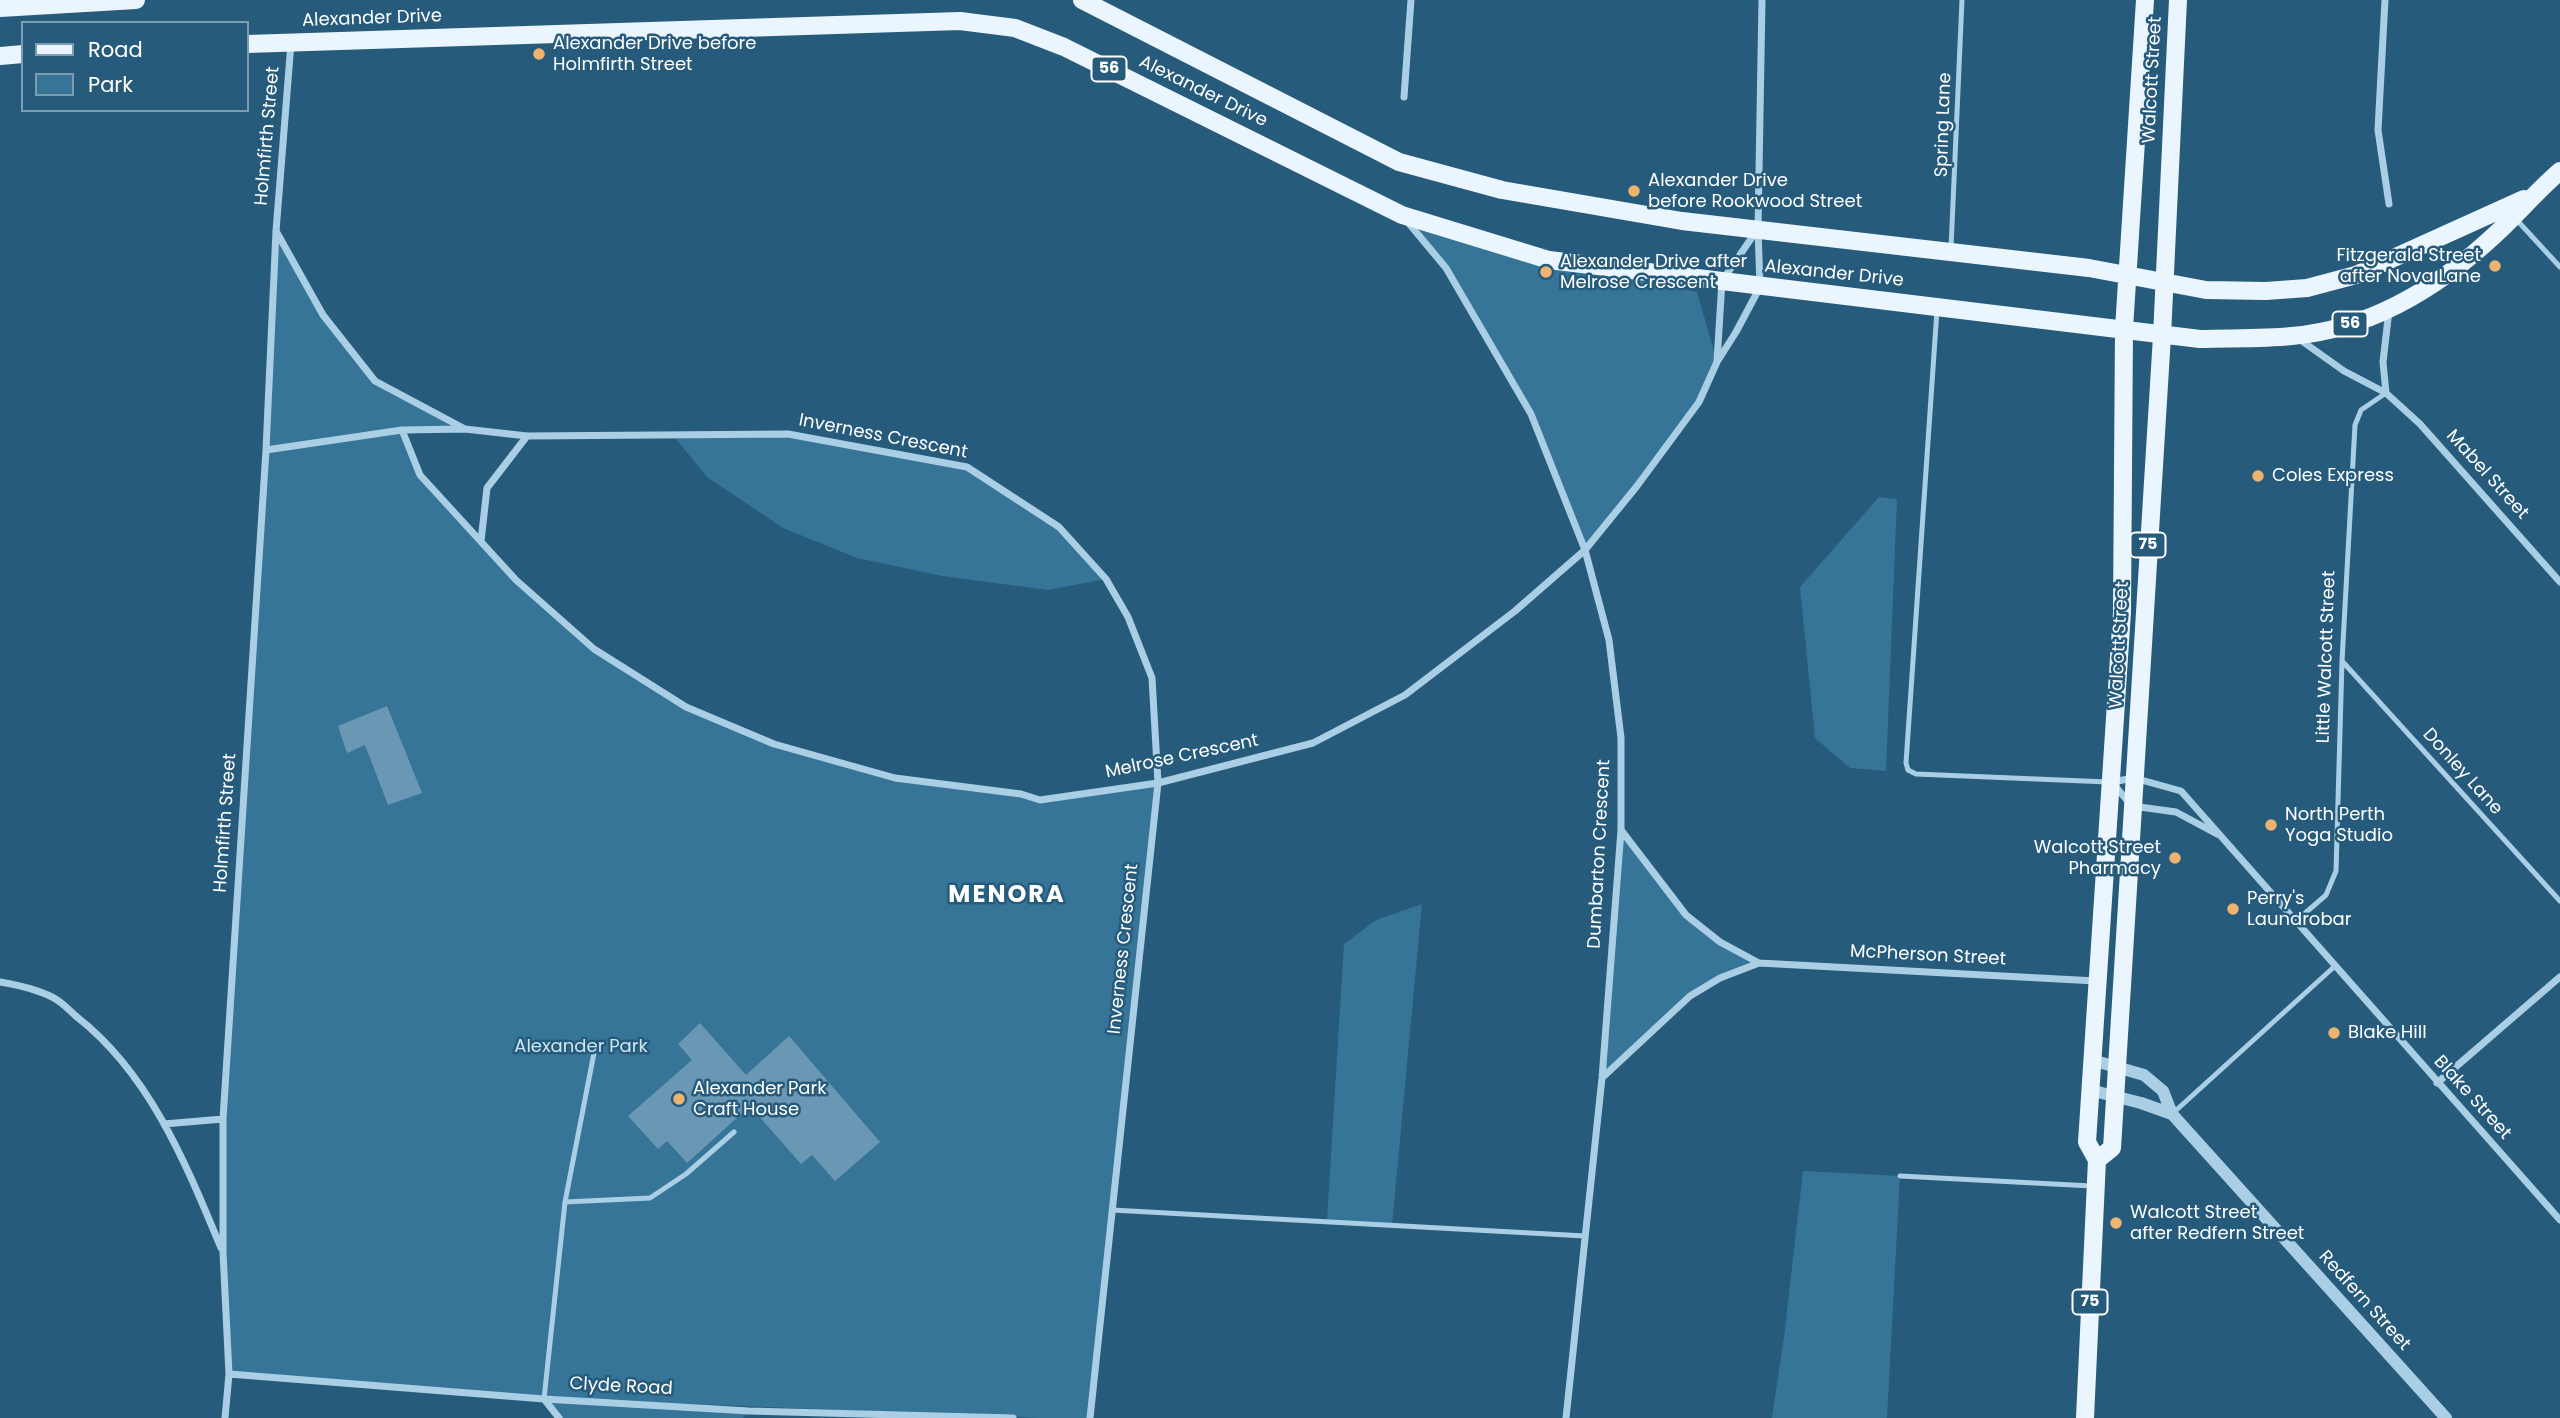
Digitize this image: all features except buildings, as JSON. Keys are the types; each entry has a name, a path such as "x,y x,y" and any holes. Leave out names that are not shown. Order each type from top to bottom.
{"main road":[{"path":"0,8 136,0"},
{"name":"Alexander Drive","path":"1082,0 1399,162 1502,190 1682,221 2089,268 2164,283"},
{"name":"Walcott Street","path":"2085,1418 2097,1160 2087,1142 2122,612 2126,275 2145,0"},
{"name":"Walcott Street","path":"2097,1160 2112,1148 2162,335 2178,0"},
{"name":"Alexander Drive","path":"248,44 960,21 1015,28 1064,47 1402,215 1549,260 2124,329"},
{"path":"0,56 21,54"},
{"name":"56","path":"2124,329 2200,339 2294,336 2336,328 2389,310 2431,287 2498,232 2533,194 2560,171"},
{"name":"56","path":"2164,283 2206,290 2266,291 2307,288 2356,275 2533,194"}],"street":[{"path":"1404,97 1411,0"},
{"name":"Melrose Crescent","path":"402,430 420,475 516,580 594,649 686,707 774,744 895,778 1021,794 1040,800 1157,783 1313,743 1405,695 1515,611 1586,550 1699,402 1717,362 1759,287 1762,0"},
{"path":"2385,0 2378,130 2389,204"},
{"name":"Holmfirth Street","path":"225,1418 229,1374 223,1252 223,1119 266,450 276,231 291,43"},
{"name":"Dumbarton Crescent","path":"1402,215 1446,268 1531,414 1586,550 1611,652 1621,738 1620,830 1602,1078 1566,1418"},
{"path":"1722,281 1758,229"},
{"name":"Holmfirth Street","path":"276,231 323,315 375,381 466,429"},
{"name":"Melrose Crescent","path":"1717,362 1722,281"},
{"path":"2386,393 2383,362 2389,310"},
{"name":"Mabel Street","path":"2294,336 2344,371 2386,393 2420,424 2560,582"},
{"name":"Inverness Crescent","path":"266,450 402,430 466,429 527,436 788,434 967,467 1059,527 1106,579 1128,617 1152,678 1157,783 1090,1418"},
{"path":"481,541 487,488 527,436"},
{"name":"Blake Street","path":"2111,782 2134,778 2181,791 2560,1220"},
{"path":"2111,782 2132,806"},
{"name":"Blake Street","path":"2132,806 2176,811 2224,838"},
{"name":"McPherson Street","path":"1620,830 1686,915 1720,942 1759,963"},
{"name":"McPherson Street","path":"1602,1078 1690,996 1720,978 1759,963 2096,981"},
{"path":"2437,1083 2560,976"},
{"path":"0,982 53,997 91,1027 120,1056 164,1124 185,1164 223,1252"},
{"name":"Redfern Street","path":"2092,1060 2144,1076 2163,1091 2172,1114 2446,1418"},
{"path":"2090,1090 2172,1114"},
{"path":"164,1124 223,1119"},
{"name":"Clyde Road","path":"229,1374 544,1399 748,1411 1013,1418"},
{"path":"544,1399 559,1418"},
{"path":"743,1418 748,1411"}],"lane":[{"name":"Spring Lane","path":"1951,251 1962,0"},
{"path":"2513,215 2560,268"},
{"path":"1938,306 1906,763 1908,770 1916,774 2111,782"},
{"name":"Little Walcott Street","path":"2296,921 2326,895 2336,871 2342,662 2355,425 2361,410 2386,393"},
{"name":"Donley Lane","path":"2342,662 2560,901"},
{"path":"2172,1114 2335,966"},
{"path":"544,1399 565,1202 594,1053"},
{"path":"565,1202 650,1198 686,1174 734,1132"},
{"path":"1900,1176 2096,1186"},
{"path":"1112,1210 1585,1236"}],"green space":[{"path":"1402,215 1549,260 1697,292 1717,362 1699,402 1585,550 1531,414 1446,268"},
{"name":"Alexander Park","path":"276,231 323,315 375,381 465,429 402,431 420,475 516,580 594,649 686,707 774,744 895,778 1040,800 1158,783 1090,1418 593,1400 749,1411 743,1418 559,1418 544,1399 229,1374 223,1119"},
{"path":"788,434 967,467 1059,527 1106,579 1048,590 942,576 857,558 783,528 707,477 673,435"},
{"path":"1879,497 1897,499 1886,771 1850,768 1815,738 1800,587"},
{"path":"1621,830 1686,915 1759,963 1690,996 1602,1078"},
{"path":"1422,904 1392,1225 1327,1220 1344,944 1376,920"},
{"path":"1803,1171 1900,1176 1887,1418 1772,1418"}],"place":[{"name":"Alexander Drive before Holmfirth Street","path":"539,54"},
{"name":"Alexander Drive before Rookwood Street","path":"1634,191"},
{"name":"Fitzgerald Street after Nova Lane","path":"2495,266"},
{"name":"Alexander Drive after Melrose Crescent","path":"1546,272"},
{"name":"Coles Express","path":"2258,476"},
{"name":"North Perth Yoga Studio","path":"2271,825"},
{"name":"Walcott Street Pharmacy","path":"2175,858"},
{"name":"Perry's Laundrobar","path":"2233,909"},
{"name":"Blake Hill","path":"2334,1033"},
{"name":"Alexander Park Craft House","path":"679,1099"},
{"name":"Walcott Street after Redfern Street","path":"2116,1223"}],"district":[{"name":"MENORA","path":"1007,896"}]}
